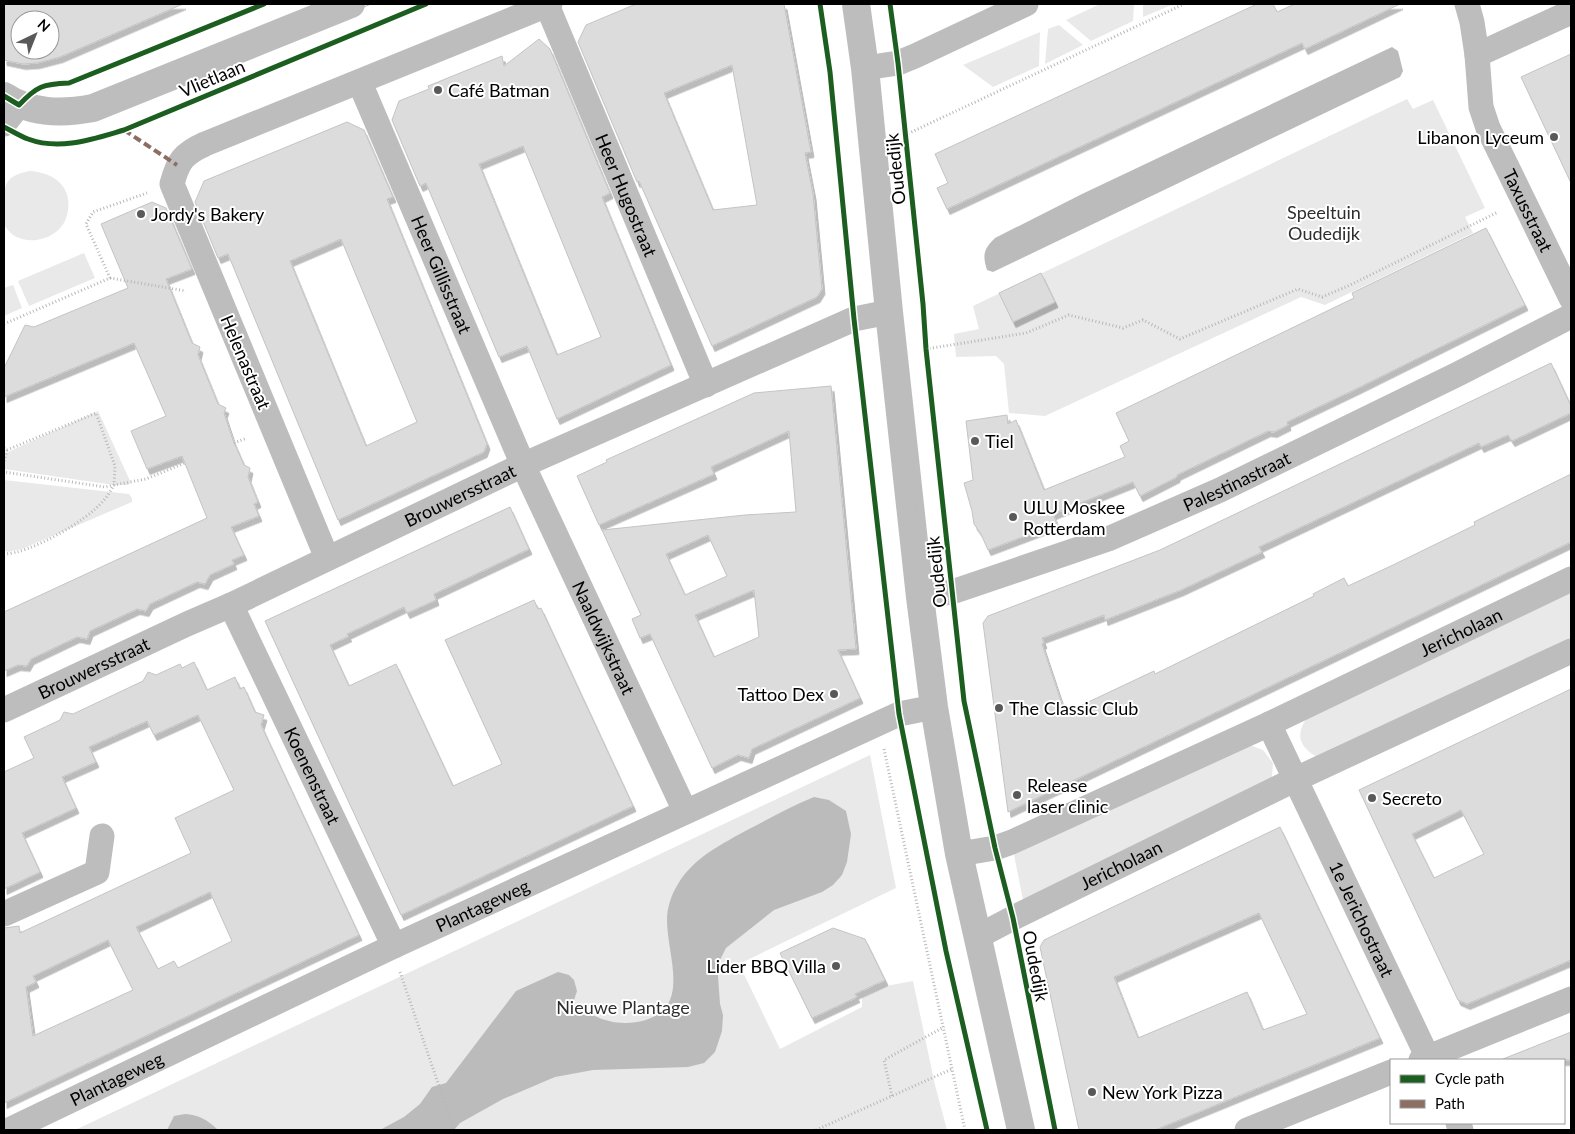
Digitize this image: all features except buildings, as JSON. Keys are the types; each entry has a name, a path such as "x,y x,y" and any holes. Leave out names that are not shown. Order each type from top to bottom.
{"street":[{"name":"Vlietlaan","path":"9,109 55,112 93,108 351,4"},
{"path":"175,174 185,155 197,148 548,4"},
{"name":"Heer Hugostraat","path":"548,4 706,385"},
{"name":"Oudedijk","path":"856,4 920,597 934,707 959,854 1021,1130"},
{"path":"864,68 898,63 1026,4"},
{"name":"Taxusstraat","path":"1467,4 1477,55 1481,107 1488,128 1571,298"},
{"path":"1477,55 1571,12"},
{"name":"Heer Gillisstraat","path":"360,82 523,465"},
{"name":"Helenastraat","path":"175,174 219,296 327,558"},
{"name":"Brouwersstraat","path":"4,710 231,605 523,465 854,319 889,312"},
{"name":"Palestinastraat","path":"920,597 952,592 1108,539 1220,490 1458,374 1571,316"},
{"name":"Naaldwijkstraat","path":"523,465 685,811"},
{"name":"Jericholaan","path":"959,854 995,848 1012,842 1270,724 1571,579"},
{"name":"Koenenstraat","path":"231,605 394,946"},
{"name":"Jericholaan","path":"978,937 1296,779 1571,651"},
{"name":"Plantageweg","path":"9,1130 394,946 685,811 899,714 934,707"},
{"path":"1270,724 1296,779"},
{"name":"1e Jerichostraat","path":"1296,779 1426,1059"},
{"path":"4,914 97,872 102,836"},
{"path":"1426,1059 1571,999"},
{"path":"1247,1130 1390,1072"}],"path":[{"path":"905,135 1184,4"},
{"path":"110,278 86,224 93,212 175,174"},
{"path":"926,350 1026,333 1069,315 1123,328 1143,320 1180,339 1298,289 1322,297 1470,227 1523,199"},
{"path":"4,324 110,278 219,296"},
{"path":"925,340 927,359"},
{"path":"4,461 5,449 96,413 115,466 114,485 103,502 83,520 26,549 11,554 4,554"},
{"path":"4,472 105,487 146,479 185,463"},
{"path":"878,724 965,1130"},
{"path":"394,946 401,977 427,1047 454,1130"},
{"path":"892,1096 884,1060 944,1027"},
{"path":"816,1130 952,1069"}],"green space":[{"path":"1100,4 1134,4 1133,21 1091,41 1066,20"},
{"path":"1143,4 1174,4 1143,17"},
{"path":"1059,25 1083,45 1045,64 1048,29"},
{"path":"1040,32 1039,66 993,87 963,65"},
{"name":"Speeltuin Oudedijk","path":"1407,99 1413,109 1433,100 1485,208 1465,217 1473,233 1325,305 1301,297 1045,416 1009,413 1004,364 996,356 956,357 954,334 979,329 973,306"},
{"path":"29,171 47,174 54,178 65,189 68,197 67,215 63,224 56,232 38,240 18,238 10,232 3,222 4,195 9,180 12,177"},
{"path":"84,253 95,278 29,306 18,281"},
{"path":"13,285 22,308 4,316 4,288"},
{"path":"98,411 131,483 128,485 114,485 4,469 4,454"},
{"path":"4,480 129,494 132,502 22,549 8,552 4,550"},
{"path":"1571,589 1571,641 1317,757 1305,748 1302,743 1300,737 1302,726 1310,714"},
{"path":"1250,745 1263,750 1273,763 1272,777 1264,787 1023,900 1014,855 1242,746"},
{"name":"Nieuwe Plantage","path":"870,755 896,888 739,964 780,1049 862,1007 862,998 886,986 913,981 935,1085 947,1130 75,1130"}],"shaded area":[{"path":"1392,47 1398,51 1403,71 1400,77 993,272 987,270 985,252 988,245 995,238 1082,194"},
{"path":"814,797 829,800 846,811 851,834 847,862 842,875 833,885 822,892 774,910 726,948 719,962 718,976 720,1004 723,1015 722,1031 715,1052 704,1063 688,1067 593,1070 555,1077 503,1099 460,1123 454,1130 380,1130 404,1117 420,1104 432,1087 446,1083 516,991 558,972 569,975 574,980 577,991 573,1003 595,1016 619,1023 628,1023 655,1016 666,1007 672,995 673,966 667,915 673,893 685,874 700,859 719,846 781,812"},
{"path":"185,1114 203,1119 211,1123 218,1130 167,1130 174,1116"}],"tram line":[{"path":"4,86 24,95 53,101 85,100 321,4"},
{"path":"4,104 27,115 50,120 62,121 100,117 371,4"},
{"path":"848,4 911,598 926,709 953,856 1010,1130"},
{"path":"862,4 925,596 946,749 1029,1130"}],"marked path":[{"path":"124,130 177,165"}],"cycle path":[{"path":"4,96 19,105 41,87 69,83 264,4"},
{"path":"4,127 28,139 52,144 88,140 124,130 426,4"},
{"path":"820,4 830,72 854,319 899,714 946,951 987,1130"},
{"path":"890,4 898,63 926,349 964,701 995,848 1013,918 1055,1130"}],"place":[{"name":"Café Batman","path":"438,90"},
{"name":"Libanon Lyceum","path":"1554,137"},
{"name":"Jordy's Bakery","path":"141,214"},
{"name":"Tiel","path":"975,441"},
{"name":"ULU Moskee Rotterdam","path":"1013,517"},
{"name":"Tattoo Dex","path":"834,694"},
{"name":"The Classic Club","path":"999,708"},
{"name":"Release laser clinic","path":"1017,795"},
{"name":"Secreto","path":"1372,798"},
{"name":"Lider BBQ Villa","path":"836,966"},
{"name":"New York Pizza","path":"1092,1092"}]}
